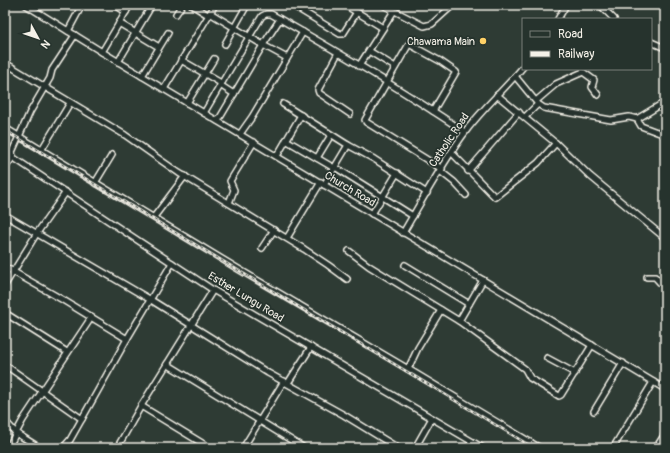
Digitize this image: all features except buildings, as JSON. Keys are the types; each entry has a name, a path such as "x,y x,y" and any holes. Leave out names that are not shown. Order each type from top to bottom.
{"street":[{"path":"68,30 82,5"},
{"path":"114,5 126,12"},
{"path":"102,52 130,5"},
{"path":"118,62 152,5"},
{"path":"176,14 182,5"},
{"path":"192,5 287,58"},
{"path":"164,89 215,5"},
{"path":"225,44 247,5"},
{"path":"292,5 340,34 343,34 357,12"},
{"path":"345,5 383,28"},
{"path":"383,5 424,26 432,24 453,5"},
{"path":"559,18 566,5"},
{"path":"600,5 613,18"},
{"name":"Church Road","path":"29,6 118,62 665,389"},
{"path":"359,66 394,11"},
{"path":"204,113 262,16 271,14 386,82 465,132"},
{"path":"218,121 280,19"},
{"path":"119,23 159,47"},
{"path":"142,76 168,32"},
{"path":"240,134 252,118 303,32"},
{"path":"5,168 13,157 12,152 30,112 57,61 74,35"},
{"path":"652,42 665,48"},
{"path":"433,111 456,72 440,61 409,44 365,117 366,122 441,170 466,195"},
{"path":"369,51 395,67"},
{"path":"338,53 318,90 325,97 350,114"},
{"path":"187,103 214,59"},
{"path":"181,60 234,94"},
{"path":"5,63 124,135 185,176 287,238 347,279"},
{"name":"Catholic Road","path":"403,233 465,132 522,68"},
{"path":"525,117 556,84 583,72 594,80 592,87 598,96"},
{"path":"516,76 537,103 544,108 611,120 629,117 637,119 665,102"},
{"path":"497,95 556,143 590,176 665,238"},
{"path":"42,149 70,103"},
{"path":"283,104 427,193"},
{"path":"468,171 519,112"},
{"path":"276,156 301,115"},
{"path":"637,119 641,126 665,135"},
{"path":"5,128 540,448"},
{"path":"317,158 331,135"},
{"path":"286,140 413,216"},
{"path":"229,203 234,190 230,181 254,142"},
{"path":"452,153 493,195 498,196 538,163 556,143"},
{"path":"287,238 348,145"},
{"name":"Esther Lungu Road","path":"5,152 214,290 483,448"},
{"path":"95,183 112,155"},
{"path":"372,214 396,173"},
{"path":"154,217 185,176"},
{"path":"5,285 37,233 66,192"},
{"path":"5,215 151,300 286,382 378,434 398,448"},
{"path":"262,248 274,230"},
{"path":"348,251 369,266 459,321 525,369 530,378 559,396 562,395 592,345"},
{"path":"63,448 70,440 172,263"},
{"path":"405,265 469,304"},
{"path":"5,267 127,339"},
{"path":"646,277 655,277 665,288"},
{"path":"459,321 484,280"},
{"path":"120,447 141,406 214,290"},
{"path":"408,369 418,348 441,310"},
{"path":"5,313 67,352"},
{"path":"8,448 42,391 91,318"},
{"path":"243,448 259,421 311,347"},
{"path":"547,358 575,373"},
{"path":"594,411 623,363"},
{"path":"167,364 304,448"},
{"path":"5,366 82,419"},
{"path":"613,448 653,382"},
{"path":"141,406 210,448"},
{"path":"415,448 432,418"},
{"path":"5,421 16,434 40,448"},
{"path":"656,448 665,434"}],"railway":[{"path":"5,130 534,448"}],"place":[{"name":"Chawama Main","path":"483,41"}]}
